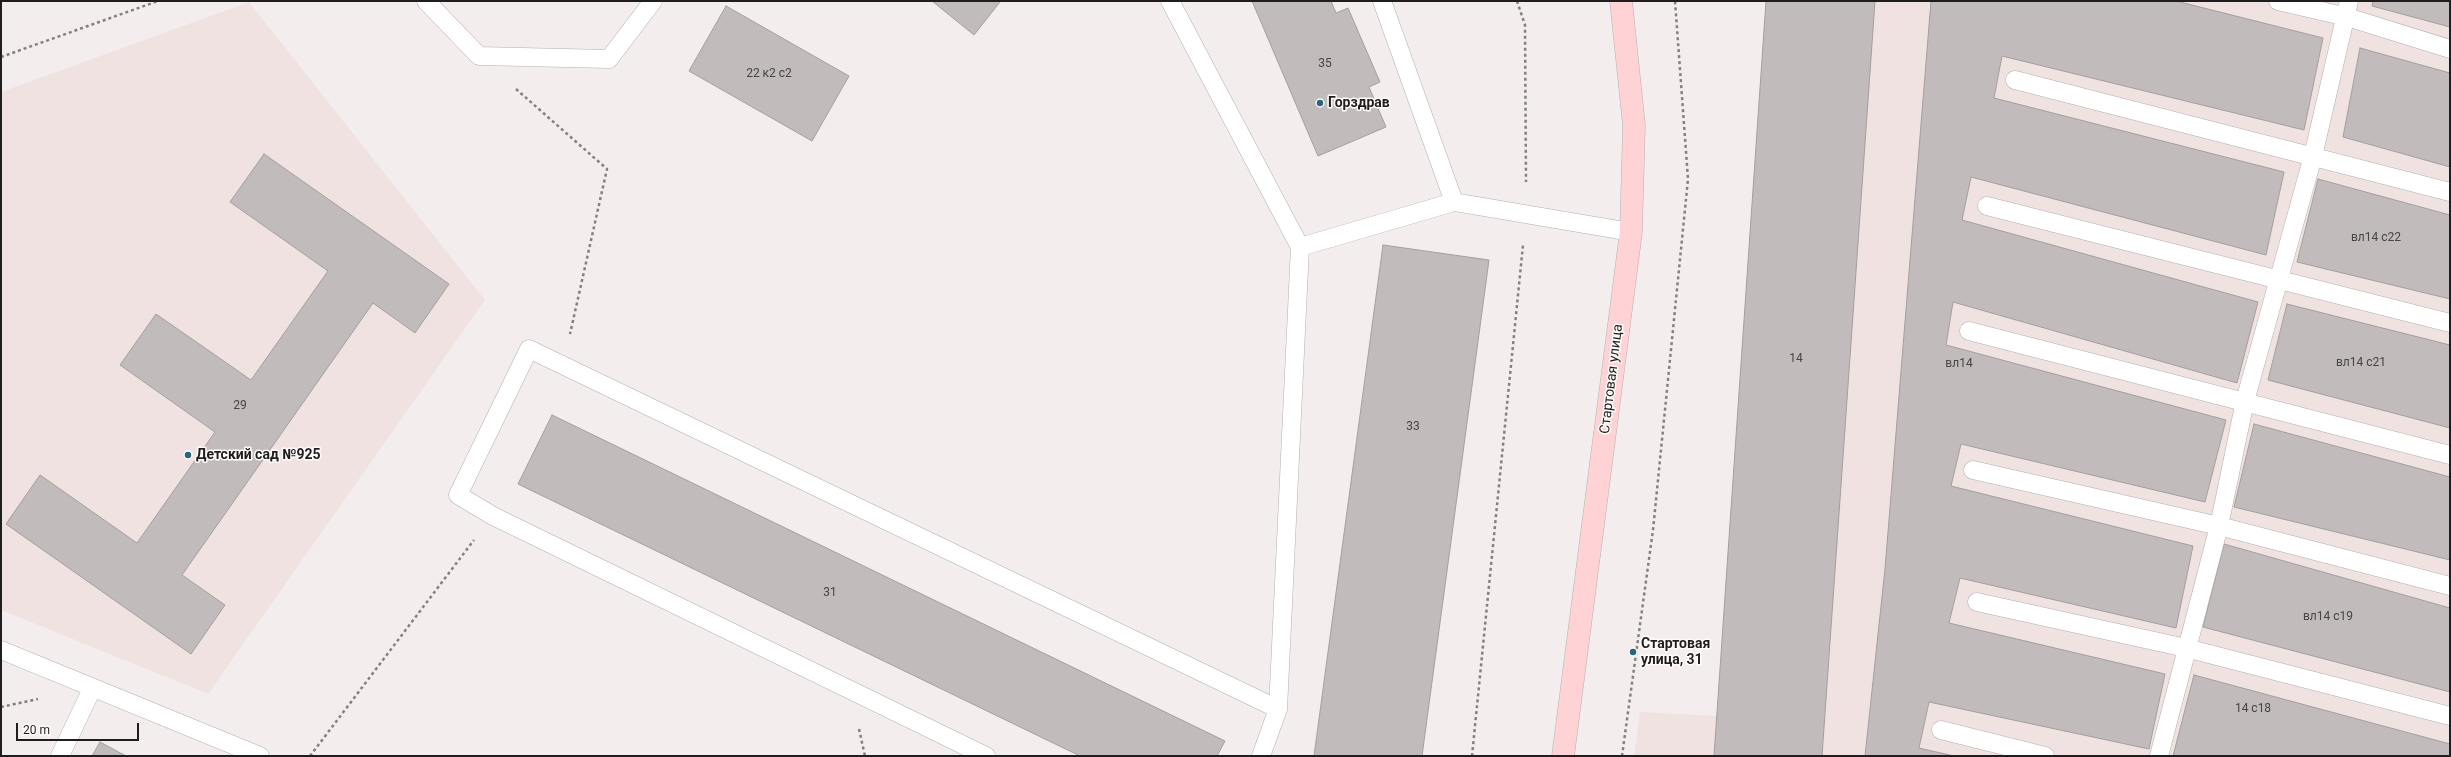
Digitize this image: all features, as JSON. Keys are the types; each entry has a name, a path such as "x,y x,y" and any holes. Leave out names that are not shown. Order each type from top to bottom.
{"street":[{"name":"Стартовая улица","path":"1564,756 1631,232 1634,125 1621,1"}],"lane":[{"path":"426,1 479,56 608,58 653,1"},
{"path":"1170,1 1300,248 1278,710 1261,756"},
{"path":"1382,1 1454,202"},
{"path":"2278,1 2348,9 2450,49"},
{"path":"2159,756 2219,526 2244,401 2314,156 2348,9"},
{"path":"2015,80 2450,192"},
{"path":"1300,248 1454,202 1631,232"},
{"path":"1987,206 2450,323"},
{"path":"1969,331 2450,455"},
{"path":"986,756 493,516 458,495 530,349 1278,710"},
{"path":"1973,470 2219,526 2450,586"},
{"path":"1977,602 2186,648 2450,716"},
{"path":"1,650 92,689 260,756"},
{"path":"60,756 92,689"},
{"path":"1942,730 2045,756"}],"path":[{"path":"1,56 158,1"},
{"path":"1472,756 1526,214 1525,25 1517,1"},
{"path":"1622,756 1653,530 1688,180 1675,1"},
{"path":"479,56 607,169 563,366"},
{"path":"310,756 493,516"}],"shaded area":[{"path":"1766,1 2450,1 2450,756 1634,756 1640,712 1718,716"},
{"name":"Детский сад №925","path":"249,2 485,300 208,694 1,610 1,92"}],"building":[{"path":"932,1 1000,1 1000,2 974,35"},
{"path":"1252,1 1331,1 1336,13 1348,8 1380,82 1369,87 1386,127 1318,156"},
{"path":"1766,1 1875,1 1822,756 1714,756"},
{"path":"1931,1 2176,1 2323,38 2304,130 2002,56 1994,98 2284,172 2266,255 1971,177 1962,220 2258,302 2237,383 1953,302 1946,345 2226,420 2205,502 1961,444 1951,486 2193,546 2176,628 1960,578 1949,623 2165,674 2149,749 1929,702 1919,748 1954,756 1865,756 1885,569"},
{"path":"2373,1 2450,1 2450,27 2372,6"},
{"path":"726,6 849,76 812,141 689,71"},
{"path":"2360,48 2450,73 2450,167 2343,137"},
{"path":"264,154 449,284 415,333 373,303 182,575 225,605 191,654 6,524 40,475 137,543 215,432 120,365 156,314 251,380 328,271 230,202"},
{"path":"2318,179 2450,215 2450,299 2297,262"},
{"path":"1383,245 1489,260 1422,756 1314,756"},
{"path":"2287,304 2450,345 2450,428 2268,380"},
{"path":"552,415 1225,741 1217,756 1080,756 518,484"},
{"path":"2254,424 2450,477 2450,560 2234,507"},
{"path":"2224,544 2450,608 2450,692 2203,627"},
{"path":"2194,675 2450,744 2450,756 2173,756"},
{"path":"100,742 126,756 92,756"}],"place":[{"name":"Горздрав","path":"1320,103"},
{"name":"Детский сад №925","path":"188,455"},
{"name":"Стартовая улица, 31","path":"1633,652"}]}
